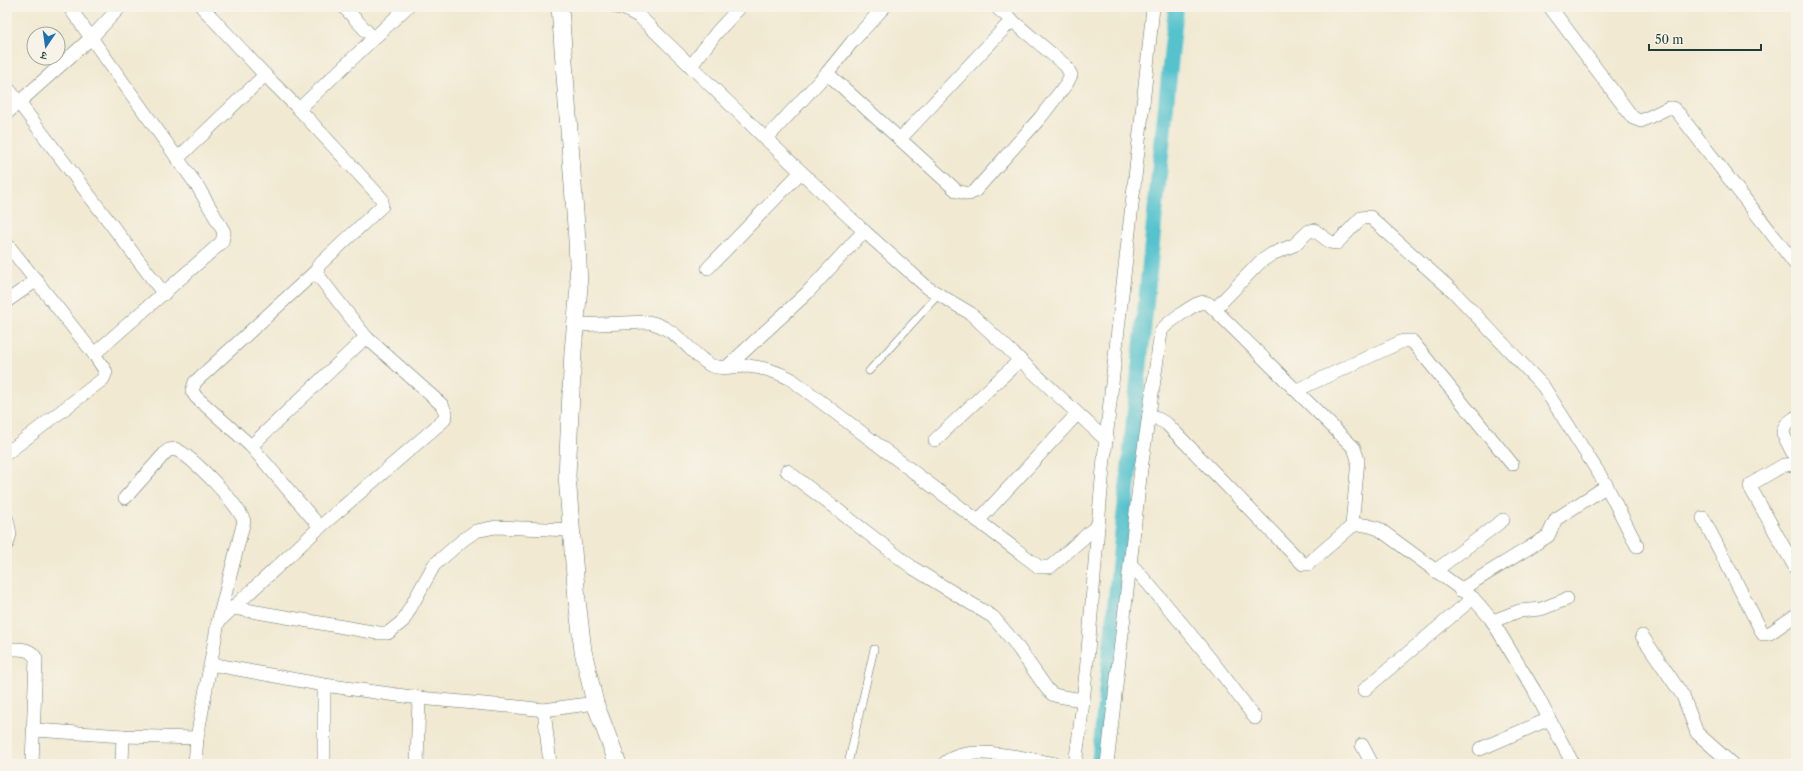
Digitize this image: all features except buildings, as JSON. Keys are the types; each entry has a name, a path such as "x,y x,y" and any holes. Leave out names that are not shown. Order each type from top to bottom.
{"street":[{"path":"69,7 176,159 198,187 224,232 222,242 94,354"},
{"path":"7,113 91,38 120,7"},
{"path":"202,7 265,75 300,108 382,198 383,204 378,212 318,266 316,271 192,386 192,391 196,397 251,446 320,527"},
{"path":"344,7 374,38"},
{"path":"300,108 407,7"},
{"path":"560,7 579,287 567,476 571,530 583,651 595,703 618,764"},
{"path":"616,7 624,8 640,18 864,231 928,288 970,312 1106,440"},
{"path":"690,66 717,32 740,7"},
{"path":"766,139 828,73 852,42 884,7"},
{"path":"828,73 957,192 969,194 975,191 1040,118 1070,79 1071,75 1066,66 996,7"},
{"path":"1075,764 1106,440 1153,7"},
{"path":"1550,7 1633,118 1641,121 1668,108 1674,108 1796,265"},
{"path":"900,139 1012,20"},
{"path":"176,159 265,75"},
{"path":"7,86 164,294"},
{"path":"708,268 802,172"},
{"path":"1215,309 1260,262 1272,254 1294,245 1310,230 1314,230 1330,242 1337,243 1362,218 1370,217 1454,292 1543,386 1607,483 1607,487 1637,546"},
{"path":"727,367 807,293 864,231"},
{"path":"7,244 37,280 106,370 106,376 103,379 7,454"},
{"path":"218,622 320,527 444,420 446,414 442,405 366,337 318,277 316,271"},
{"path":"7,301 37,280"},
{"path":"1107,764 1130,563 1149,414 1162,329 1198,303 1205,302 1215,309 1354,448 1357,454 1352,526"},
{"path":"576,325 656,323 666,329 709,365 718,367 762,368 778,372 791,379 1037,566 1044,568 1050,567 1098,525"},
{"path":"251,446 366,337"},
{"path":"1297,390 1403,341 1412,341 1512,464"},
{"path":"935,440 1020,360"},
{"path":"978,521 1077,414"},
{"path":"1149,414 1167,424 1303,564 1308,564 1352,526 1359,524 1379,529 1460,590 1473,598 1493,622 1573,764"},
{"path":"1796,417 1785,425 1783,434 1796,459"},
{"path":"125,498 166,452 172,449 178,451 206,473 240,512 244,521 244,526 218,622 197,738 195,764"},
{"path":"1796,464 1784,465 1751,484 1750,487 1796,568"},
{"path":"787,470 913,568 993,617 1014,642 1052,694 1082,700"},
{"path":"1460,590 1548,536 1556,520 1607,487"},
{"path":"1703,518 1763,634 1770,633 1796,615"},
{"path":"7,519 10,534 7,544"},
{"path":"1435,571 1504,520"},
{"path":"234,608 378,633 388,633 403,621 434,565 464,539 476,531 496,527 571,530"},
{"path":"1130,563 1209,657 1255,718"},
{"path":"1364,690 1473,598"},
{"path":"1493,622 1514,612 1541,609 1567,599"},
{"path":"1642,636 1683,696 1697,732 1732,764"},
{"path":"7,649 27,650 32,652 36,658 35,730 32,764"},
{"path":"211,664 324,685 419,698 544,710 595,703"},
{"path":"324,685 324,764"},
{"path":"417,764 419,698"},
{"path":"544,710 550,764"},
{"path":"1480,749 1549,719"},
{"path":"35,730 123,736 197,738"},
{"path":"122,764 123,736"},
{"path":"1362,746 1372,764"},
{"path":"944,764 956,756 971,753 1005,755 1055,764"}],"lane":[{"path":"869,371 938,294"},
{"path":"848,764 874,649"}],"waterway":[{"path":"1099,764 1176,7"}]}
